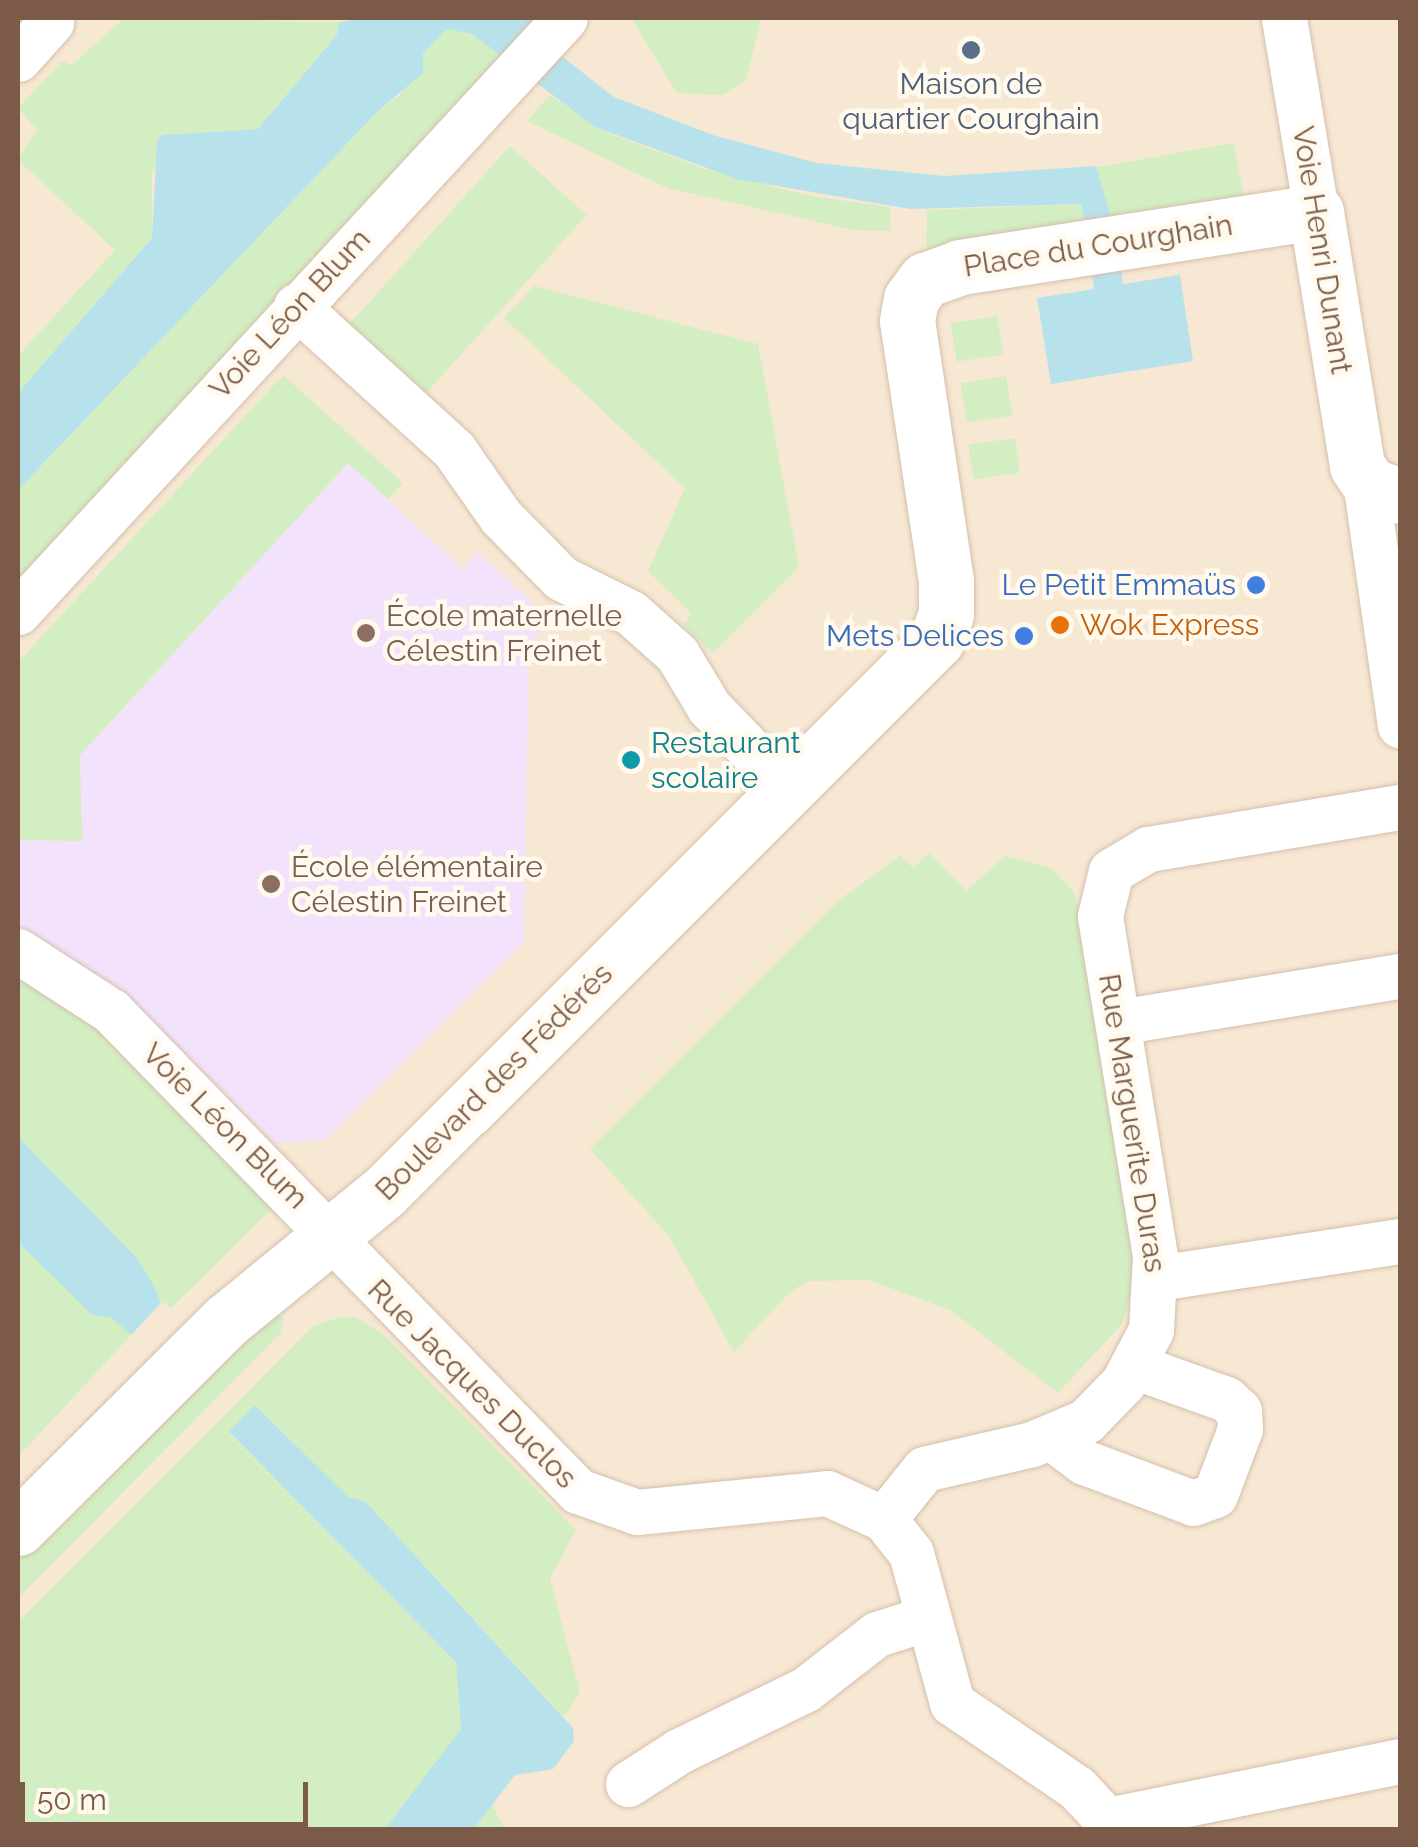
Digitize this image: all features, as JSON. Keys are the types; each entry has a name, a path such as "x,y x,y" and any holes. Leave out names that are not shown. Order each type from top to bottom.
{"street":[{"name":"Voie Henri Dunant","path":"1284,18 1355,459 1383,488"},
{"path":"18,59 48,20"},
{"name":"Voie Léon Blum","path":"18,612 560,23"},
{"name":"Place du Courghain","path":"946,614 944,564 908,334 916,289 960,267 1316,212"},
{"path":"296,306 454,450 501,517 561,578 631,614 677,654 708,707 788,789"},
{"path":"1383,488 1400,726"},
{"name":"Boulevard des Fédérés","path":"18,1528 227,1320 384,1192 926,654 946,614"},
{"name":"Rue Marguerite Duras","path":"884,1519 924,1469 1052,1437 1098,1410 1134,1366 1156,1315 1157,1278 1100,916 1104,884 1122,860 1148,849 1400,807"},
{"name":"Voie Léon Blum","path":"18,952 98,1000 331,1237"},
{"path":"1118,1022 1400,976"},
{"name":"Rue Jacques Duclos","path":"331,1237 566,1482 592,1500 653,1512 827,1492 884,1519 912,1554 946,1689 961,1714 1076,1788 1105,1825"},
{"path":"1157,1278 1400,1241"},
{"path":"1052,1437 1084,1462 1193,1503 1215,1496 1240,1429 1238,1412 1226,1399 1134,1366"},
{"path":"628,1784 678,1751 819,1681 878,1634 926,1618"},
{"path":"1105,1825 1400,1761"}],"shaded area":[{"path":"18,18 1400,18 1400,1829 18,1829"},
{"name":"École élémentaire Célestin Freinet","path":"348,463 463,569 478,552 552,621 529,645 524,942 325,1140 275,1143 121,989 18,928 18,840 82,841 80,756"}],"green space":[{"path":"124,18 339,22 338,35 258,129 198,133 152,171 152,238 18,393 18,356 115,250 18,160 37,130 18,108 62,61 72,65"},
{"path":"631,18 762,18 746,80 723,95 677,93"},
{"path":"447,29 472,34 505,59 18,592 18,490 377,112 400,95 423,53"},
{"path":"550,95 608,133 705,169 810,196 890,207 890,231 854,230 667,188 527,121"},
{"path":"1234,143 1245,205 1107,229 1096,167"},
{"path":"510,146 587,215 423,396 347,327"},
{"path":"1082,204 1086,229 926,259 927,210"},
{"path":"534,286 758,344 799,567 713,653 683,625 692,614 648,571 685,488 504,318"},
{"path":"997,316 1003,355 957,362 951,323"},
{"path":"283,375 403,483 388,499 348,463 80,755 82,841 18,840 18,662"},
{"path":"1006,376 1012,416 967,423 961,383"},
{"path":"1015,438 1020,473 973,479 968,445"},
{"path":"930,853 966,891 1005,856 1051,868 1075,893 1137,1274 1122,1324 1058,1393 950,1310 869,1280 808,1281 790,1292 734,1352 669,1236 590,1149 838,901 901,855 913,868"},
{"path":"18,966 71,994 281,1200 171,1308 153,1295 137,1258 18,1137"},
{"path":"18,1242 92,1315 112,1317 131,1335 18,1457"},
{"path":"273,1311 284,1318 280,1334 18,1598 18,1554"},
{"path":"340,1317 355,1317 383,1334 576,1530 550,1578 580,1693 564,1717 365,1501 348,1498 255,1405 229,1433 456,1662 461,1729 385,1829 18,1824 18,1622 313,1326"},
{"path":"492,1805 505,1829 474,1830"}],"water":[{"path":"368,18 547,18 532,33 614,97 716,136 817,163 944,176 1096,166 1114,227 1086,229 1081,204 910,209 737,179 595,127 472,34 447,29 423,53 423,73 377,112 18,490 18,393 152,238 157,141 163,135 258,129 337,35 339,22"},
{"path":"1120,257 1123,284 1180,275 1193,361 1051,384 1037,298 1094,289 1090,262"},
{"path":"18,1137 137,1258 154,1286 161,1303 131,1335 112,1318 92,1315 18,1242"},
{"path":"255,1405 348,1497 365,1501 573,1728 574,1741 553,1769 515,1775 474,1829 385,1829 461,1729 456,1662 229,1432"},
{"path":"77,1821 115,1829 18,1829 18,1824"}],"place":[{"name":"Maison de quartier Courghain","path":"971,50"},
{"name":"Le Petit Emmaüs","path":"1256,585"},
{"name":"Wok Express","path":"1060,625"},
{"name":"École maternelle Célestin Freinet","path":"366,633"},
{"name":"Mets Delices","path":"1024,636"},
{"name":"Restaurant scolaire","path":"631,760"},
{"name":"École élémentaire Célestin Freinet","path":"271,884"}]}
